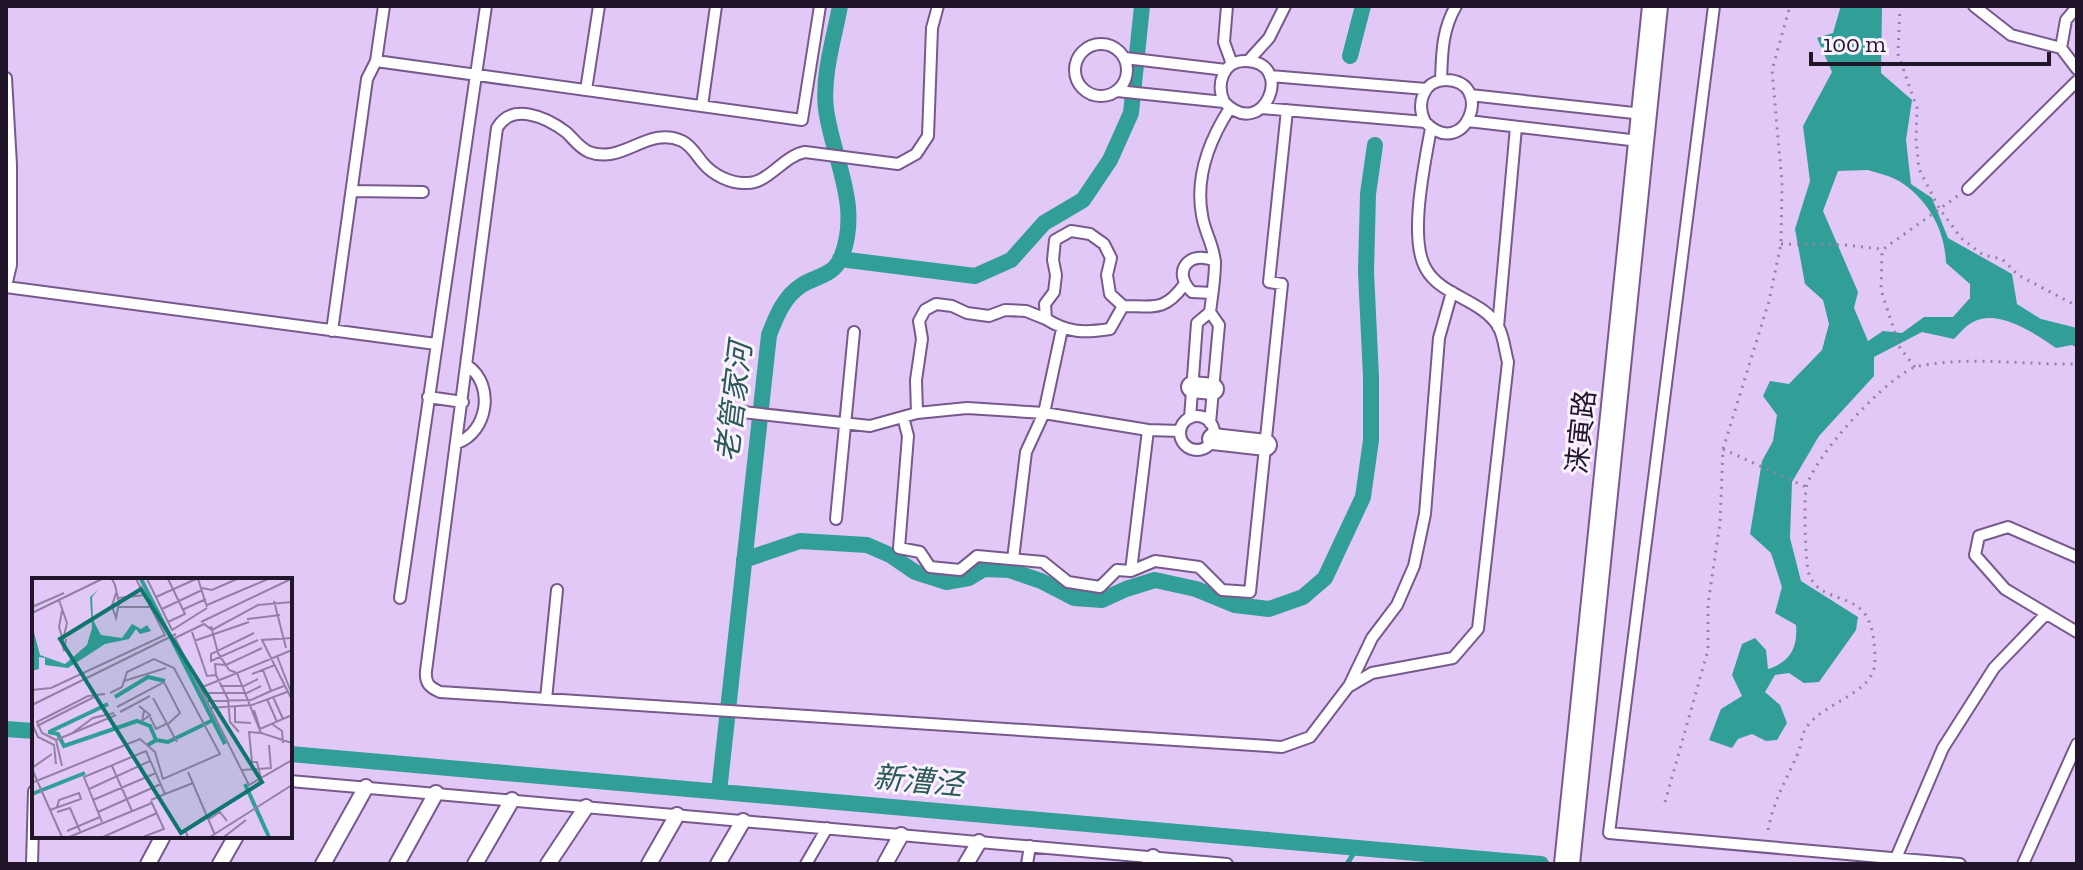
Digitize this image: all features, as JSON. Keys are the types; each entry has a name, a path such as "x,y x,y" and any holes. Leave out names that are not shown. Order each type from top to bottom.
{"street":[{"name":"涞寅路","path":"1568,855 1655,6"},
{"path":"1192,387 1213,389"},
{"path":"1212,431 1266,445"},
{"path":"323,864 366,787"},
{"path":"397,864 436,793"},
{"path":"475,864 512,800"},
{"path":"548,864 586,807"},
{"path":"649,864 677,815"},
{"path":"718,864 743,821"},
{"path":"885,864 901,835"},
{"path":"148,864 162,838"},
{"path":"220,864 235,838"},
{"path":"966,864 979,842"}],"lane":[{"path":"332,331 367,79 376,61 384,6"},
{"path":"400,598 486,6"},
{"path":"586,90 599,6"},
{"path":"702,106 716,6"},
{"path":"376,61 802,120 820,6"},
{"path":"938,6 932,28 928,136 916,154 898,164 823,154 797,154 760,180 750,184 739,183 714,173 691,147 670,137 655,137 621,152 602,155 580,147 569,134 531,115 512,113 503,118 497,128 425,680 431,688 440,692 1282,747 1310,737 1348,687 1372,638 1397,605 1414,566 1425,514 1439,338 1452,292"},
{"path":"1212,431 1201,417 1190,418 1180,431 1182,442 1190,449 1201,450 1212,431 1219,325 1210,312 1215,261 1202,217 1200,193 1206,155 1227,105 1219,86 1229,67 1224,42 1227,6"},
{"path":"1125,58 1229,67 1249,60 1269,38 1285,6"},
{"path":"1441,80 1442,40 1456,6"},
{"path":"1714,6 1609,833 1960,864"},
{"path":"1974,6 2011,35 2061,48 2077,69"},
{"path":"2061,48 2066,20 2077,7"},
{"path":"1117,91 1127,76 1125,58 1120,51 1104,43 1087,47 1076,60 1076,77 1085,91 1101,96 1117,91 1147,94 1227,105 1246,113 1262,108 1287,110 1428,125 1447,133 1468,121 1473,104 1470,95 1458,83 1441,80 1426,89 1270,76"},
{"path":"1249,60 1265,68 1270,76 1272,93 1262,108"},
{"path":"6,78 10,121 11,265 6,287 436,344"},
{"path":"1968,189 2077,81"},
{"path":"1426,89 1420,105 1428,125 1417,243 1426,270 1452,292 1476,305 1498,327"},
{"path":"1470,95 1644,114"},
{"path":"903,417 908,436 899,548 920,552 930,567 960,570 977,556 1043,562 1068,582 1100,587 1117,570 1131,571 1155,561 1199,567 1222,590 1250,592 1282,284 1269,282 1287,110"},
{"path":"1468,121 1641,141"},
{"path":"1348,687 1372,673 1453,658 1478,629 1508,362 1498,327 1516,127"},
{"path":"352,191 423,192"},
{"path":"1046,319 1045,304 1054,292 1055,240 1071,231 1090,234 1104,244 1111,258 1107,275 1110,294 1123,306 1164,305 1173,300 1184,285"},
{"path":"1212,293 1192,292 1184,285 1182,274 1186,264 1194,258 1204,256 1215,261"},
{"path":"917,413 916,380 922,339 919,321 925,310 936,304 989,316 1005,310 1026,311 1062,329 1084,333 1110,329 1123,306"},
{"path":"1190,418 1197,323 1210,312"},
{"path":"1013,559 1026,452 1044,413 1062,329"},
{"path":"836,519 854,332"},
{"path":"457,443 469,438 478,428 485,403 483,383 478,373 468,366"},
{"path":"428,397 463,402"},
{"path":"724,410 870,426 917,413 967,408 1044,413 1148,430 1180,431"},
{"path":"1131,571 1148,430"},
{"path":"2077,557 2008,527 1979,536 1975,555 2005,589 2077,632"},
{"path":"546,699 557,590"},
{"path":"1896,858 1943,748 1994,668 2046,614"},
{"path":"2023,864 2077,744"},
{"path":"292,781 1030,846 1151,861 1227,864"},
{"path":"806,864 827,828"},
{"path":"32,864 33,838"},
{"path":"1027,864 1030,846"}],"path":[{"path":"1665,802 1708,650 1708,604 1720,523 1723,449 1769,301 1781,244 1782,183 1772,70 1790,6"},
{"path":"1900,6 1898,54 1917,108 1919,169 1939,208 1961,238 1983,255 2002,259 2018,275 2077,306"},
{"path":"1781,244 1845,245 1882,250 1968,189"},
{"path":"1882,250 1881,290 1900,348 1915,367"},
{"path":"1768,830 1774,802 1807,727 1829,706 1857,692 1875,667 1873,632 1860,607 1824,593 1809,575 1806,487 1829,446 1882,389 1915,367 1975,361 2047,366 2077,364"},
{"path":"1723,449 1806,487"}],"shaded area":[{"path":"1839,6 1882,6 1881,73 1912,100 1906,140 1911,184 1932,198 1948,238 2012,274 2017,304 2041,319 2077,328 2077,348 2072,345 2056,348 2016,324 1994,318 1973,322 1954,339 1922,332 1874,357 1874,376 1819,436 1792,482 1790,538 1801,581 1858,617 1856,630 1819,682 1804,683 1789,673 1775,675 1765,692 1780,705 1787,723 1777,740 1766,741 1752,734 1738,739 1732,748 1709,740 1721,709 1742,696 1732,675 1742,644 1755,638 1766,650 1768,669 1787,658 1796,641 1796,625 1775,613 1782,587 1771,553 1750,534 1762,461 1773,441 1777,415 1763,396 1770,381 1789,384 1822,350 1829,324 1823,300 1805,284 1795,229 1810,181 1803,126 1832,72 1817,38 1833,33","holes":["1868,170 1899,181 1918,197 1938,227 1946,263 1970,284 1970,298 1953,317 1924,317 1902,333 1883,331 1868,341 1854,308 1858,292 1823,211 1838,171"]}],"waterway":[{"name":"老管家河","path":"719,792 769,335 785,301 802,285 838,264 847,239 847,201 825,96 840,6"},
{"path":"840,259 975,276 1011,260 1044,223 1083,200 1110,160 1131,113 1142,6"},
{"path":"1350,56 1363,6"},
{"path":"744,560 800,541 867,545 890,555 915,572 946,582 969,578 984,569 1009,570 1041,581 1074,598 1102,600 1155,580 1196,589 1235,605 1269,609 1303,597 1325,578 1363,497 1371,440 1366,272 1368,194 1375,145"},
{"name":"新漕泾","path":"6,729 32,731"},
{"name":"新漕泾","path":"292,754 1541,864"},
{"path":"1347,864 1357,848"}]}
